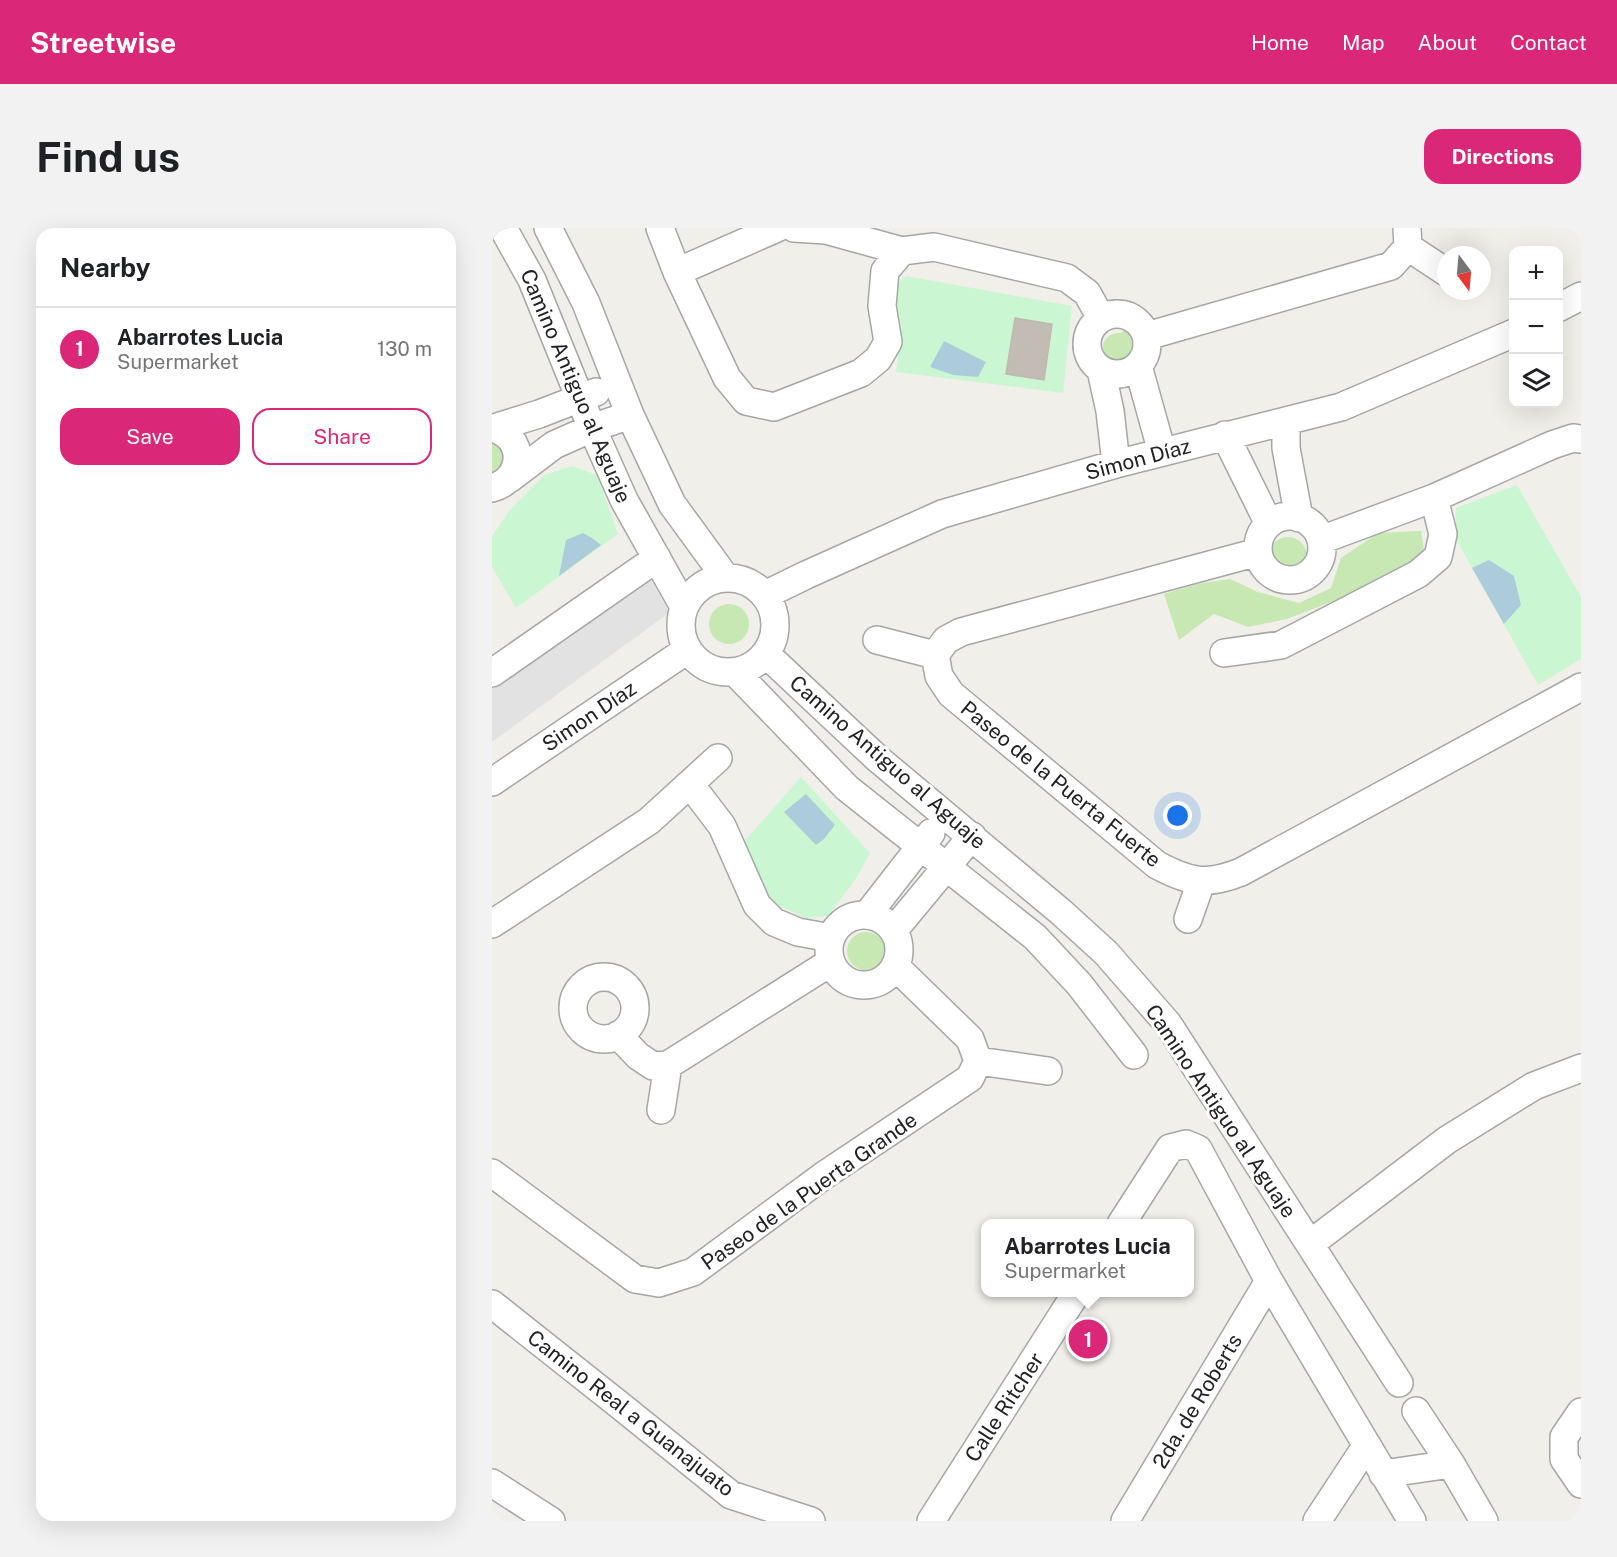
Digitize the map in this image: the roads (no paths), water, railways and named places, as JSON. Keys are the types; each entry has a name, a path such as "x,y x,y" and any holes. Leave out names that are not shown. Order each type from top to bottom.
{"street":[{"name":"Camino Antiguo al Aguaje","path":"503,228 532,280 624,500 684,607"},
{"name":"Camino Antiguo al Aguaje","path":"548,228 586,303 630,415 672,504 726,578"},
{"path":"660,228 677,272 727,378 746,401 774,407 861,373 878,359 888,342 882,306 885,271 902,250"},
{"path":"677,272 777,228"},
{"path":"794,228 826,230 902,250 934,247 1067,278 1087,293 1101,318"},
{"path":"1147,336 1391,266 1408,238 1437,264"},
{"path":"1563,305 1581,296"},
{"path":"1101,370 1114,375 1127,373 1138,366 1147,352 1147,336 1142,326 1134,318 1123,314 1112,314 1101,318 1087,340 1090,357 1101,370 1110,411 1116,464"},
{"name":"Simon Díaz","path":"765,595 806,574 942,514 1116,464 1341,407 1509,335"},
{"path":"1138,366 1162,452"},
{"path":"493,428 539,414 617,384"},
{"path":"501,483 554,445 592,428 630,415"},
{"path":"1286,421 1286,448 1299,518"},
{"path":"493,428 510,437 515,445 517,463 501,483"},
{"path":"1225,435 1269,524"},
{"path":"1321,540 1434,498 1552,445 1573,438 1581,439"},
{"path":"1224,653 1281,645 1418,574 1438,556 1443,534 1434,498"},
{"path":"1289,516 1299,518 1309,522 1317,530 1322,550 1320,560 1306,576 1285,580 1267,570 1261,562 1258,552 1259,542 1269,524 1278,518 1289,516"},
{"path":"877,640 935,656 946,640 962,632 1258,552"},
{"path":"492,673 657,558"},
{"path":"726,578 741,579 754,585 765,595 773,609 776,624 773,640 758,663 735,672 713,671 694,659 687,650 680,629 684,607 691,595 701,586 713,580 726,578"},
{"name":"Simon Díaz","path":"492,782 687,650"},
{"name":"Camino Antiguo al Aguaje","path":"766,654 878,759 972,836 1106,953 1167,1024 1399,1383"},
{"name":"Paseo de la Puerta Fuerte","path":"935,656 939,676 951,694 1157,864 1179,877 1201,882 1222,880 1241,872 1581,687"},
{"name":"Camino Antiguo al Aguaje","path":"735,672 847,788 1035,937 1079,984 1134,1055"},
{"path":"492,924 649,821 718,758"},
{"path":"690,784 722,826 758,905 774,922 831,950"},
{"path":"867,915 945,816"},
{"path":"894,930 972,836"},
{"path":"1188,919 1201,882"},
{"path":"1035,937 1061,912"},
{"path":"867,915 878,917 894,930 899,942 899,955 896,966 888,976 879,982 867,985 856,984 836,972 831,950 836,928 845,920 867,915"},
{"path":"618,1035 638,1056 654,1066 668,1065 831,950"},
{"path":"896,966 970,1039 978,1061 1048,1071"},
{"name":"Paseo de la Puerta Grande","path":"492,1173 635,1279 659,1283 693,1272 823,1176 970,1078 978,1061"},
{"path":"661,1110 668,1065"},
{"path":"1310,1244 1447,1140 1534,1086 1581,1068"},
{"name":"Camino Antiguo al Aguaje","path":"1124,1219 1170,1148 1186,1144 1198,1149 1269,1281 1412,1521"},
{"name":"2da. de Roberts","path":"1125,1521 1269,1281"},
{"name":"Calle Ritcher","path":"931,1521 1074,1297"},
{"name":"Camino Real a Guanajuato","path":"492,1304 731,1495 812,1521"},
{"path":"1416,1411 1451,1464 1484,1521"},
{"path":"1581,1412 1564,1437 1564,1459 1581,1484"},
{"path":"1317,1521 1367,1445"},
{"path":"1383,1474 1451,1464"},
{"path":"496,1494 551,1521"}],"water":[{"path":"944,341 986,362 978,377 953,375 930,367"},
{"path":"583,533 601,545 559,576 566,540"},
{"path":"1489,560 1514,576 1521,605 1504,624 1472,568"},
{"path":"806,794 835,825 816,845 784,812"}],"place":[{"name":"Abarrotes Lucia","path":"1088,1339"}]}
